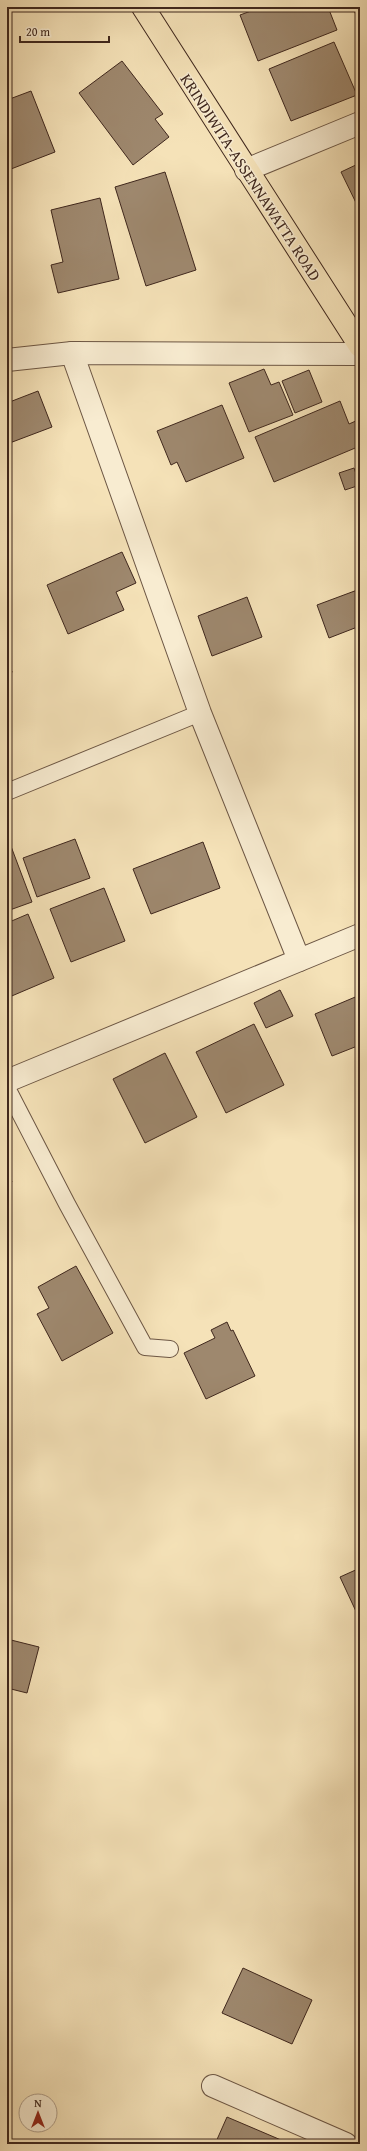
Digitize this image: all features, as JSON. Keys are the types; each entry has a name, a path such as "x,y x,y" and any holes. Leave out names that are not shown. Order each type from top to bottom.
{"main road":[{"name":"KRINDIWITA-ASSENNAWATTA ROAD","path":"142,7 360,346"}],"street":[{"path":"246,170 360,124"},
{"path":"72,353 200,713 300,960"},
{"path":"7,360 72,353 360,354"},
{"path":"7,1081 360,935"},
{"path":"213,2086 346,2144"}],"lane":[{"path":"7,792 200,713"},
{"path":"7,1088 67,1204 146,1346 170,1350"}],"building":[{"path":"262,7 328,7 337,30 258,61 240,15"},
{"path":"353,7 360,7 360,26"},
{"path":"334,42 357,95 291,121 269,69"},
{"path":"122,61 163,114 155,119 169,137 133,165 79,93"},
{"path":"31,91 55,152 11,169 7,160 7,100"},
{"path":"360,163 360,211 341,172"},
{"path":"165,172 196,270 146,286 115,187"},
{"path":"100,198 119,279 58,293 51,265 63,262 51,210"},
{"path":"264,369 271,385 279,382 293,415 249,432 229,383"},
{"path":"309,370 322,402 295,413 282,381"},
{"path":"38,391 52,427 7,444 7,403"},
{"path":"340,401 349,424 358,420 360,446 274,482 255,437"},
{"path":"222,405 244,458 186,482 177,462 171,465 157,431"},
{"path":"354,468 360,485 345,490 339,473"},
{"path":"122,552 136,583 116,592 124,610 68,634 47,585"},
{"path":"360,589 360,626 329,638 317,605"},
{"path":"247,597 262,637 212,656 198,616"},
{"path":"7,670 12,671 7,694"},
{"path":"75,839 90,878 37,897 23,858"},
{"path":"9,841 32,902 7,911 7,842"},
{"path":"203,842 220,888 151,914 133,869"},
{"path":"104,888 125,941 71,962 50,909"},
{"path":"28,914 54,978 7,998 7,923"},
{"path":"280,990 293,1016 266,1028 254,1003"},
{"path":"360,995 360,1045 332,1056 315,1014"},
{"path":"254,1024 284,1085 226,1113 196,1052"},
{"path":"165,1053 197,1117 145,1143 113,1079"},
{"path":"7,1172 12,1182 7,1184"},
{"path":"76,1266 113,1333 62,1361 37,1314 49,1308 38,1287"},
{"path":"227,1322 231,1331 233,1330 255,1376 206,1399 184,1353 215,1338 211,1330"},
{"path":"360,1568 360,1620 340,1577"},
{"path":"7,1639 39,1647 27,1693 7,1688"},
{"path":"243,1968 312,2000 292,2044 222,2013"},
{"path":"227,2117 281,2140 279,2144 215,2144"}]}
